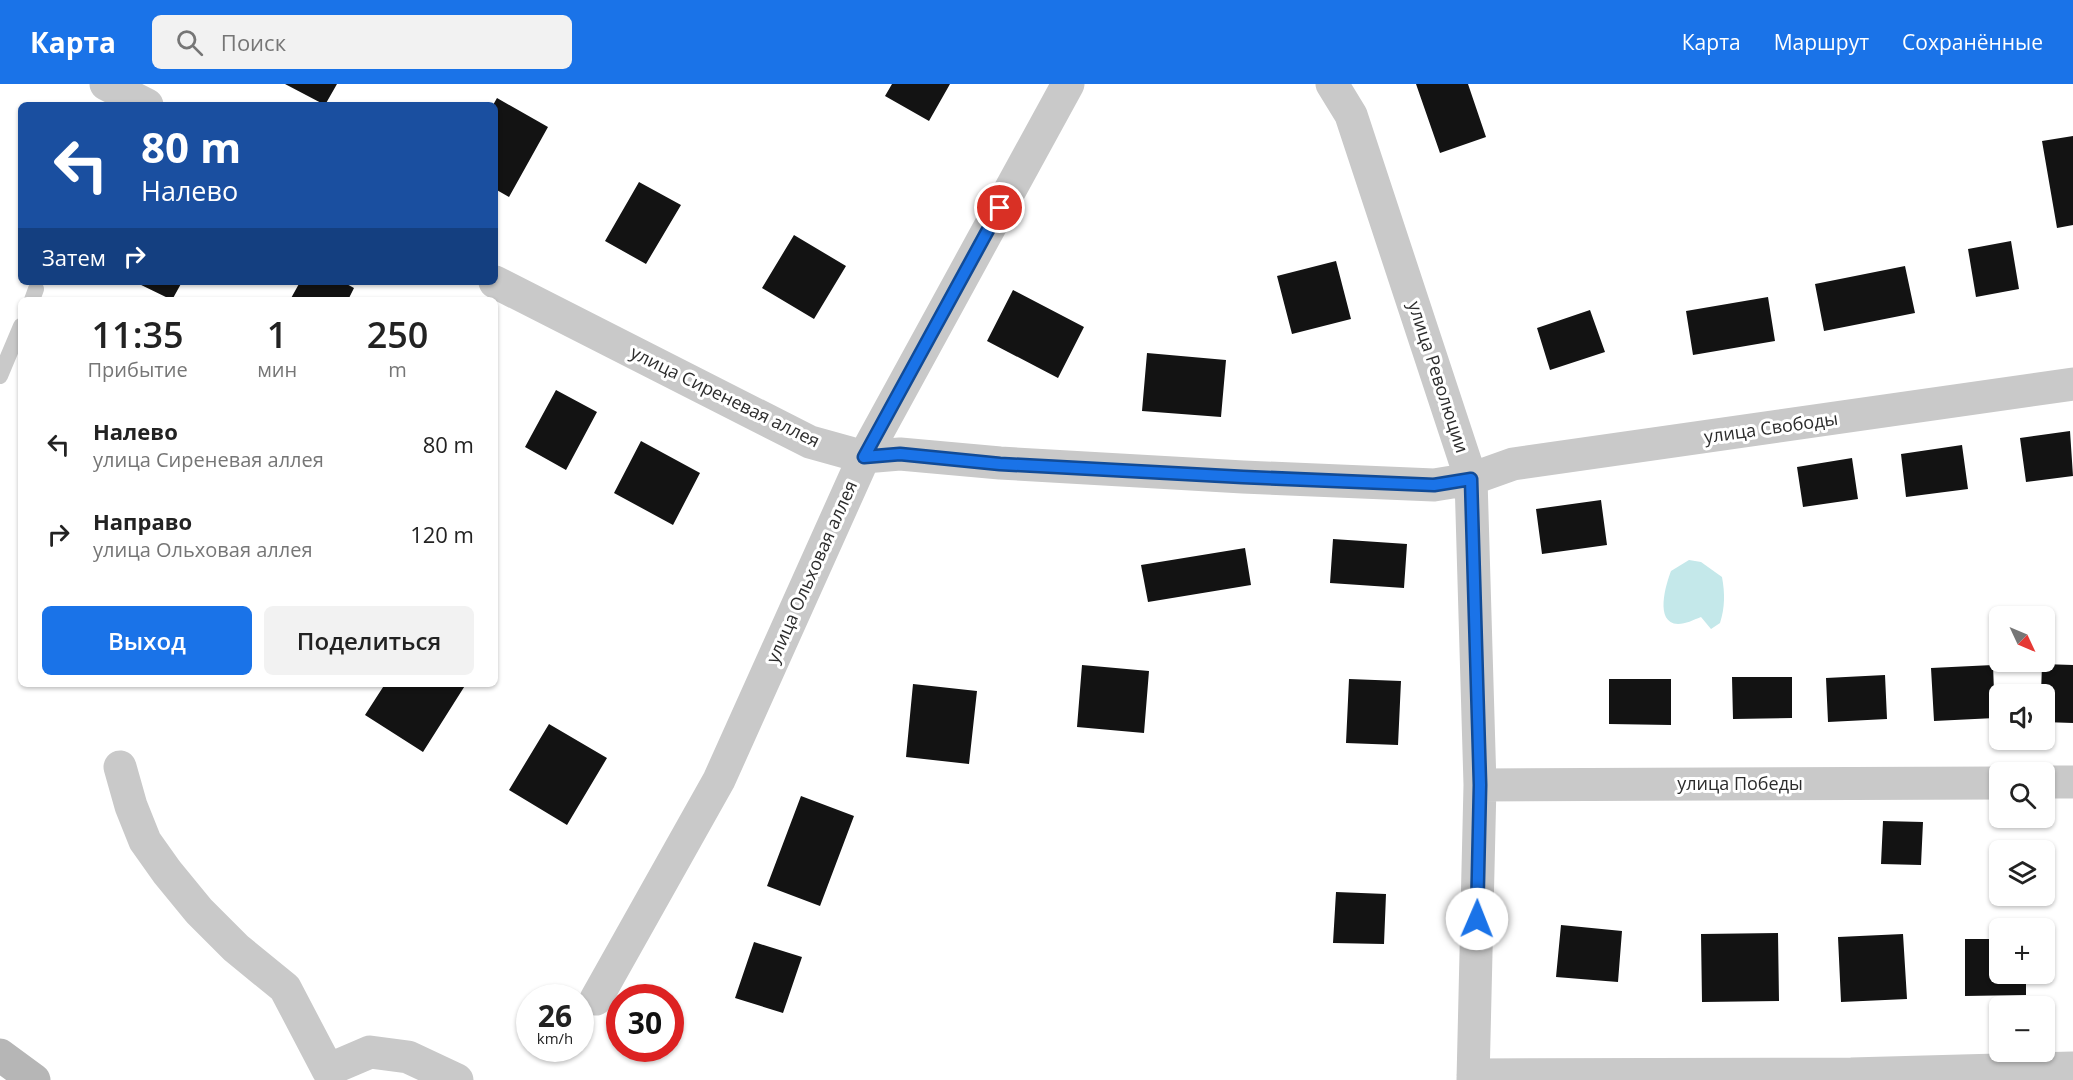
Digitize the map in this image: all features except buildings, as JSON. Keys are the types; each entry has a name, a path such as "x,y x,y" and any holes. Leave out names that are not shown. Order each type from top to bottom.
{"main road":[{"path":"0,1055 34,1080"}],"street":[{"path":"106,84 141,102"},
{"name":"улица Ольховая аллея","path":"596,999 719,780 864,457 1068,84"},
{"name":"улица Революции","path":"1332,84 1351,115 1471,479 1480,785 1473,1078"},
{"name":"улица Сиреневая аллея","path":"498,284 810,442 864,457 900,454 1000,464 1434,485 1471,479"},
{"name":"улица Свободы","path":"1471,479 1513,465 2073,384"},
{"path":"120,767 131,806 146,841 167,872 199,911 236,948 285,988 322,1075 370,1052 408,1057 456,1080"},
{"path":"2055,782 2073,782"},
{"name":"улица Победы","path":"1480,785 1989,783"},
{"path":"1473,1078 1851,1077 2073,1068"}],"lane":[{"path":"0,376 18,333"}],"water":[{"path":"1689,560 1701,562 1722,577 1723,612 1720,623 1711,629 1701,617 1678,624 1666,617 1664,602 1671,571"}],"route":[{"path":"1000,208 864,457 900,454 1000,464 1434,485 1471,479 1480,785 1477,919"}]}
